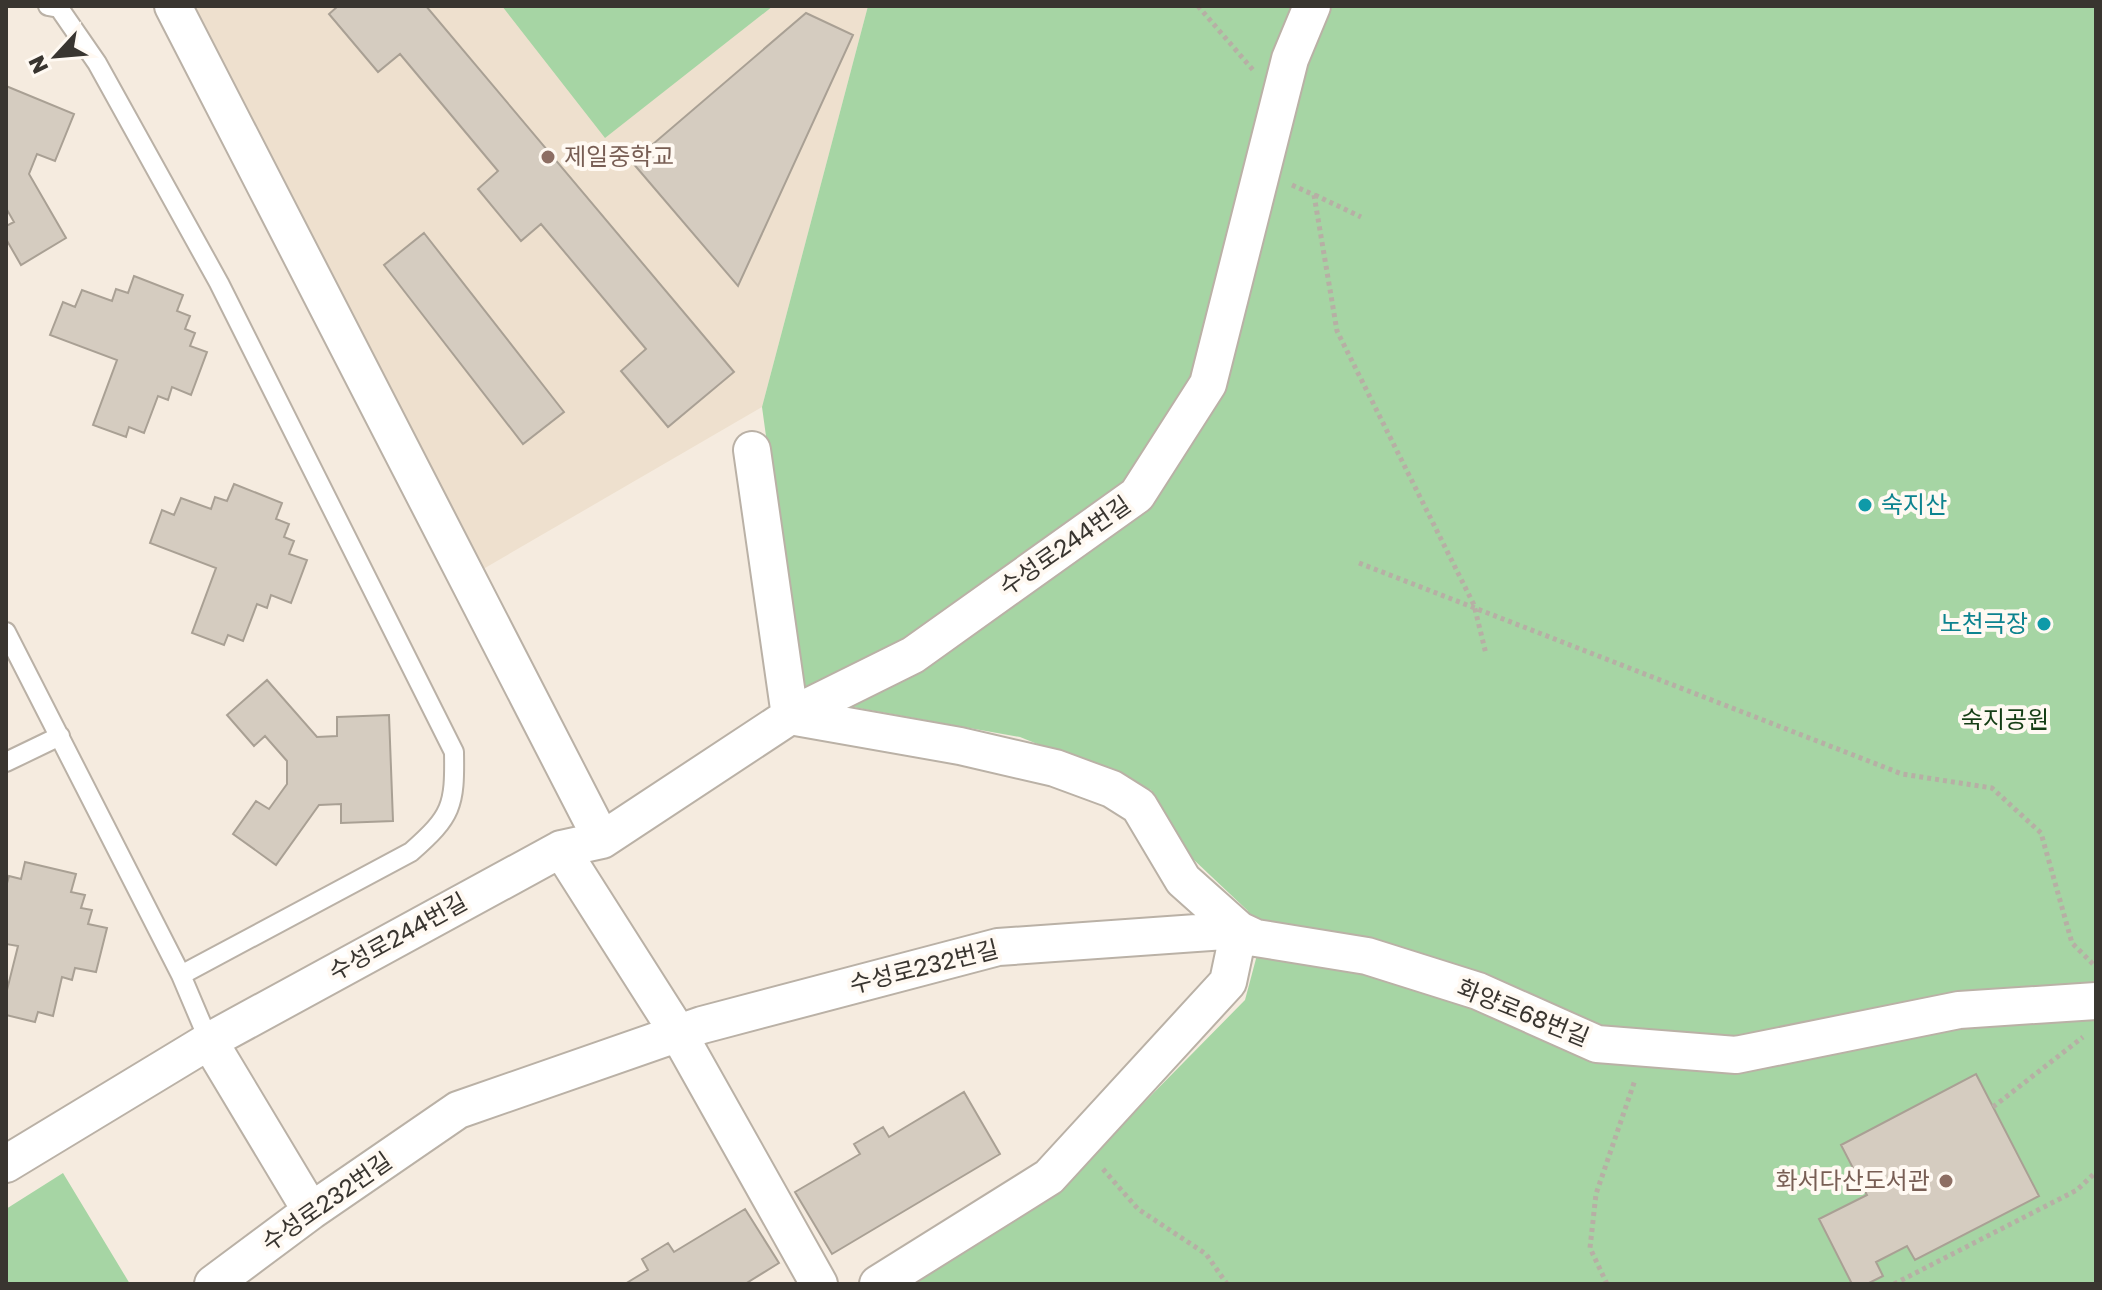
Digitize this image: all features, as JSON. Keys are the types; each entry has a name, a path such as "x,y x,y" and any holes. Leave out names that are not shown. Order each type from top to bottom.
{"street":[{"path":"173,6 602,840"},
{"name":"수성로244번길","path":"6,1164 209,1041 561,849 602,840 790,716 913,655 1137,495 1208,384 1290,59 1312,6"},
{"path":"752,450 790,716 960,746 1055,768 1112,789 1139,806 1183,880 1239,930 1228,982 1049,1177 878,1284"},
{"path":"561,849 678,1033 819,1284"},
{"name":"수성로232번길","path":"213,1284 311,1211 458,1110 678,1033 998,947 1239,930"},
{"name":"화양로68번길","path":"1239,930 1256,938 1367,956 1478,991 1597,1044 1645,1049 1736,1055 1959,1010 2096,1001"},
{"path":"209,1041 311,1211"}],"lane":[{"path":"48,6 59,8 97,63 219,283 454,752 455,791 443,824 411,852 181,975"},
{"path":"6,632 181,975 209,1041"},
{"path":"6,762 60,736"}],"path":[{"path":"1198,6 1279,101"},
{"path":"1262,171 1361,217"},
{"path":"1314,195 1337,331 1474,605 1486,654"},
{"path":"1359,563 1474,605 1902,774 1992,788 2041,833 2072,943 2096,966"},
{"path":"1993,1107 2085,1035"},
{"path":"1607,1284 1590,1248 1596,1194 1645,1049"},
{"path":"1080,1143 1138,1209 1206,1254 1227,1284"},
{"path":"1894,1284 2077,1190 2096,1172"}],"shaded area":[{"name":"제일중학교","path":"188,6 868,6 762,407 478,572 340,291"}],"green space":[{"path":"502,6 773,6 605,138"},
{"name":"숙지공원","path":"868,6 2096,6 2096,1284 908,1284 1061,1187 1245,1000 1257,955 1248,911 1193,859 1151,790 1020,737 802,698 762,407"},
{"path":"63,1173 130,1284 6,1284 6,1209"}],"building":[{"path":"338,6 426,6 734,372 668,427 621,371 646,349 541,224 521,241 478,189 498,171 400,54 378,72 329,14"},
{"path":"806,13 853,35 738,286 632,162"},
{"path":"6,86 74,114 55,161 37,154 29,174 66,238 21,265 6,239 6,226 14,222 6,208"},
{"path":"424,233 564,412 523,444 384,265"},
{"path":"134,276 183,295 177,311 190,316 185,329 195,333 190,346 207,352 191,395 172,387 168,400 158,396 144,433 129,427 126,437 93,425 117,360 50,335 63,302 75,307 82,290 112,301 116,289 128,293"},
{"path":"234,484 282,503 276,519 289,524 284,537 294,541 289,554 307,560 291,603 271,595 267,608 257,604 243,641 228,635 224,645 192,633 216,568 150,543 162,510 174,515 181,498 211,509 215,497 227,501"},
{"path":"267,680 317,737 337,736 337,717 389,715 393,821 341,823 341,804 319,805 276,865 233,834 256,801 269,809 287,784 287,761 265,736 254,746 227,715"},
{"path":"25,862 76,874 71,892 85,895 81,908 92,910 88,924 107,928 96,972 75,968 72,980 62,977 53,1016 38,1012 35,1022 6,1015 6,994 18,946 6,944 6,887 9,876 21,879"},
{"name":"화서다산도서관","path":"1976,1074 2039,1196 1915,1260 1907,1246 1876,1262 1883,1276 1867,1284 1852,1284 1819,1219 1867,1195 1841,1145"},
{"path":"964,1092 1000,1154 832,1254 795,1192 860,1154 854,1144 883,1127 889,1137"},
{"path":"745,1209 779,1263 745,1284 625,1284 648,1270 642,1259 668,1243 674,1252"}],"place":[{"name":"제일중학교","path":"548,157"},
{"name":"숙지산","path":"1865,505"},
{"name":"노천극장","path":"2044,624"},
{"name":"화서다산도서관","path":"1946,1181"}]}
